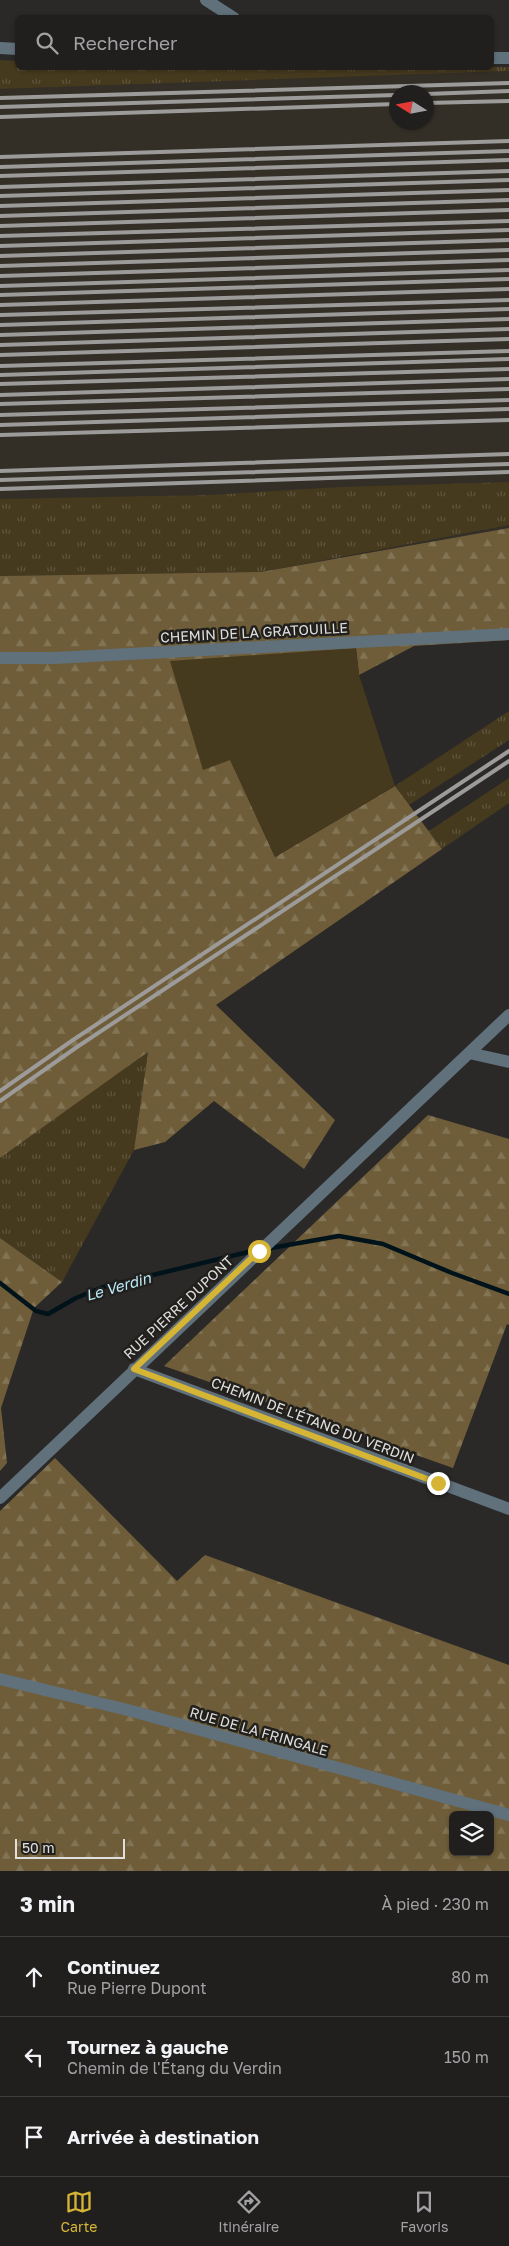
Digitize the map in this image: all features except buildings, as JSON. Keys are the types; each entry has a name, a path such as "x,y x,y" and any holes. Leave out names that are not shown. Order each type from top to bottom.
{"street":[{"path":"206,0 229,15"},
{"path":"0,48 15,49"},
{"path":"494,58 509,58"},
{"name":"CHEMIN DE LA GRATOUILLE","path":"0,658 54,658 509,634"},
{"name":"RUE PIERRE DUPONT","path":"0,1498 509,1015"},
{"path":"468,1053 509,1062"},
{"name":"CHEMIN DE L'ÉTANG DU VERDIN","path":"134,1369 509,1510"},
{"name":"RUE DE LA FRINGALE","path":"0,1679 128,1710 509,1815"}],"shaded area":[{"path":"509,71 509,528 261,572 0,576 0,89"}],"green space":[{"path":"0,60 15,61 15,70 494,70 494,67 509,67 509,71 0,89"},
{"path":"509,482 509,525 261,572 0,576 0,499 210,495 340,487"},
{"path":"509,528 509,640 414,646 359,675 356,648 202,769 230,759 275,857 395,786 442,849 216,1005 335,1120 304,1169 214,1101 165,1142 134,1150 148,1052 0,1158 0,576 261,572"},
{"path":"356,648 359,675 395,786 275,857 230,760 203,770 170,661"},
{"path":"509,711 509,740 409,805 395,786"},
{"path":"509,778 509,803 442,849 429,831"},
{"path":"148,1052 134,1150 62,1282 0,1238 0,1158"},
{"path":"428,1115 509,1139 509,1325 507,1324 453,1468 164,1366"},
{"path":"0,1238 62,1282 34,1308 1,1408 7,1463 0,1471"},
{"path":"55,1458 177,1581 205,1555 509,1665 509,1871 0,1871 0,1511"}],"waterway":[{"name":"Le Verdin","path":"271,1248 339,1236 383,1244 452,1273 509,1294"},
{"name":"Le Verdin","path":"0,1283 36,1311 48,1314 76,1298 103,1287 248,1252"}],"railway":[{"path":"0,98 509,83"},
{"path":"434,94 509,91"},
{"path":"0,107 389,95"},
{"path":"434,103 509,101"},
{"path":"0,117 389,104"},
{"path":"0,157 509,141"},
{"path":"0,167 509,151"},
{"path":"0,176 509,160"},
{"path":"0,187 509,171"},
{"path":"0,196 509,180"},
{"path":"0,206 509,190"},
{"path":"0,216 509,200"},
{"path":"0,226 509,210"},
{"path":"0,236 509,221"},
{"path":"0,246 509,230"},
{"path":"0,256 509,240"},
{"path":"0,266 509,250"},
{"path":"0,276 509,260"},
{"path":"0,286 509,270"},
{"path":"0,295 509,279"},
{"path":"0,305 509,289"},
{"path":"0,315 509,300"},
{"path":"0,325 509,309"},
{"path":"0,335 509,319"},
{"path":"0,345 509,329"},
{"path":"0,355 509,339"},
{"path":"0,366 509,351"},
{"path":"0,375 509,359"},
{"path":"0,384 509,369"},
{"path":"0,395 509,379"},
{"path":"0,404 509,389"},
{"path":"0,415 509,400"},
{"path":"0,425 509,409"},
{"path":"0,435 509,420"},
{"path":"0,471 509,454"},
{"path":"0,480 509,464"},
{"path":"0,489 509,472"},
{"path":"0,1091 73,1040 509,751"},
{"path":"0,1101 77,1047 509,761"}],"route":[{"path":"259,1251 134,1369 438,1483"}]}
